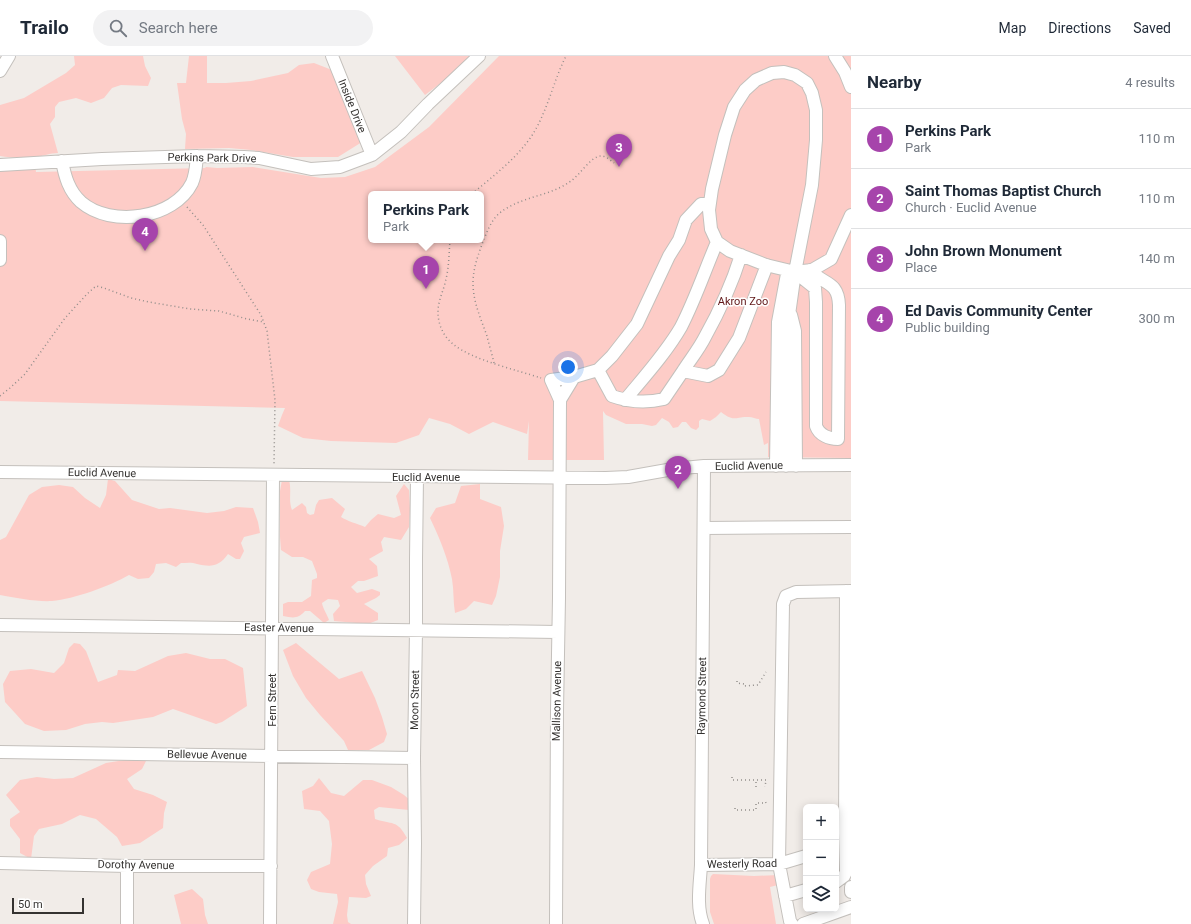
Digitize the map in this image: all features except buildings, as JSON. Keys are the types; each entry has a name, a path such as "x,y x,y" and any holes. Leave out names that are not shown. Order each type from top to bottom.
{"street":[{"path":"0,71 9,56"},
{"name":"Inside Drive","path":"332,56 372,155"},
{"name":"Perkins Park Drive","path":"0,165 132,157 197,156 258,158 296,167 318,169 340,167 372,155 401,132 428,104 479,56"},
{"path":"835,56 848,70 851,87"},
{"path":"786,466 778,322 792,271 812,185 816,140 816,110 812,93 807,82 795,74 784,72 772,73 756,80 745,90 734,106 712,189 709,210 711,228 717,242 730,251 767,265 792,271 810,270 831,259 851,215"},
{"path":"62,161 65,176 70,188 81,202 92,209 110,215 131,218 154,213 180,199 192,184 196,174 197,156"},
{"path":"574,376 560,400 546,379 574,376 598,370 612,356 637,324 678,240 686,220 701,204 710,202"},
{"path":"0,241 0,260"},
{"path":"625,400 653,366 680,327 692,304 717,242"},
{"path":"598,370 612,396 625,400 653,402 664,399 705,338 726,295 740,255"},
{"path":"683,371 708,376 720,370 739,338 767,265"},
{"path":"792,271 810,283 816,292 816,426 823,435 838,439 838,296 837,292 832,286 810,270"},
{"path":"786,466 795,331 790,308 792,271"},
{"name":"Mallison Avenue","path":"556,924 560,400"},
{"name":"Euclid Avenue","path":"0,472 559,478 628,477 673,469 704,466 851,465"},
{"name":"Raymond Street","path":"703,924 700,917 699,907 701,864 704,466"},
{"name":"Fern Street","path":"270,924 273,475"},
{"name":"Moon Street","path":"414,924 417,477"},
{"path":"704,528 851,527"},
{"path":"792,924 790,921 779,864 783,604 786,596 796,592 849,592 848,781 846,848 848,875 839,880"},
{"name":"Easter Avenue","path":"0,625 558,632"},
{"name":"Bellevue Avenue","path":"0,752 414,758"},
{"name":"Westerly Road","path":"701,864 779,864 803,857"},
{"name":"Dorothy Avenue","path":"0,863 127,866 271,866"},
{"path":"127,866 127,924"},
{"path":"851,887 851,892"},
{"path":"785,896 803,891"},
{"path":"803,924 851,907"}],"path":[{"path":"476,191 508,164 532,136 544,113 560,68 566,56"},
{"path":"484,241 495,216 508,207 562,188 578,176 592,160 598,156 606,157 614,163"},
{"path":"180,199 203,225 264,322 267,331 275,400 275,458 273,475"},
{"path":"450,243 446,279 438,312 441,328 447,338 459,349 494,363 546,379"},
{"path":"483,243 478,256 473,284 476,305 494,363"},
{"path":"0,396 32,366 65,318 86,294 96,286 143,301 219,311 264,322"},
{"path":"736,681 737,683 744,684 744,686 758,685 766,672"},
{"path":"732,777 732,780 766,780 765,787"},
{"path":"756,780 756,787"},
{"path":"735,808 735,810 756,810 756,803 766,802"}],"green space":[{"path":"74,56 143,56 145,66 151,78 148,86 121,85 112,88 104,98 91,103 76,98 59,102 55,107 55,117 50,124 58,153 52,153 39,157 0,156 0,105 24,98 66,73 75,65"},
{"path":"189,56 207,56 207,83 251,81 288,73 299,65 314,63 332,70 362,142 338,157 293,157 229,148 185,149 186,134 182,119 177,83 186,83"},
{"path":"395,56 471,56 446,79 425,95"},
{"name":"Akron Zoo","path":"499,56 851,56 851,458 768,457 768,443 764,445 759,419 749,417 732,418 721,412 710,421 702,419 699,421 699,427 696,430 691,428 686,422 682,422 678,427 673,428 669,422 662,418 656,425 652,426 642,424 626,424 606,415 603,411 604,460 528,460 529,421 527,434 493,422 469,434 450,424 429,418 419,435 396,443 331,441 303,438 278,426 285,408 0,401 0,165 35,163 36,172 253,167 321,178 345,177 375,167 429,127"},
{"path":"108,479 115,481 132,500 159,509 170,508 207,513 224,511 236,507 253,508 260,533 244,537 241,543 244,551 240,559 236,559 228,554 218,564 211,566 181,563 176,567 166,563 156,564 154,572 149,578 138,579 129,575 92,591 61,600 40,601 0,595 0,540 6,537 29,495 42,487 59,485 73,487 85,498 100,508 106,495"},
{"path":"282,480 289,480 290,503 292,510 302,503 306,507 307,513 310,515 314,514 319,500 332,498 345,509 341,517 365,527 378,514 394,518 401,515 396,496 404,484 409,490 409,527 401,540 384,537 381,542 383,551 369,559 377,566 378,576 364,581 358,581 351,587 357,593 372,589 380,592 380,595 376,598 364,604 378,613 378,620 368,624 334,621 333,614 340,606 338,600 328,599 322,603 329,620 324,623 310,611 305,611 295,617 283,616 283,604 288,602 302,602 311,596 312,580 317,578 317,574 312,561 303,557 292,557 281,550 280,491"},
{"path":"480,484 480,499 501,507 504,526 500,551 500,577 496,596 492,605 474,601 466,609 455,613 453,583 448,563 430,518 436,508 455,503 461,486"},
{"path":"74,643 80,644 86,651 98,682 117,675 118,670 135,671 168,656 186,653 210,659 225,659 243,668 247,706 222,722 216,724 173,709 153,717 113,723 102,722 85,724 66,730 44,731 25,724 5,702 3,684 10,671 31,669 54,673 64,663 69,648"},
{"path":"296,643 339,679 362,671 382,717 387,734 384,742 369,750 348,750 344,741 306,698 293,676 283,650"},
{"path":"131,759 146,761 142,769 127,779 134,789 153,795 167,802 164,813 163,828 140,843 122,846 117,837 96,819 80,815 62,824 39,829 34,836 31,859 20,853 20,839 10,826 10,819 20,812 6,795 20,780 37,777 54,779 73,778 106,763"},
{"path":"319,778 331,793 344,796 363,780 372,780 391,787 411,801 409,810 379,807 374,810 375,819 397,825 407,838 399,845 388,848 387,856 373,866 365,875 366,884 371,896 366,898 349,897 347,915 348,922 351,924 333,924 338,902 337,894 319,892 311,889 307,880 311,872 330,864 332,844 329,821 320,811 304,809 302,791 313,786"},
{"path":"713,874 754,876 778,875 778,885 770,887 776,924 714,924 710,912 710,879"},
{"path":"192,889 203,899 208,924 181,924 174,895"}],"place":[{"name":"John Brown Monument","path":"619,167"},
{"name":"Ed Davis Community Center","path":"145,251"},
{"name":"Perkins Park","path":"426,289"},
{"name":"Saint Thomas Baptist Church","path":"678,489"}]}
